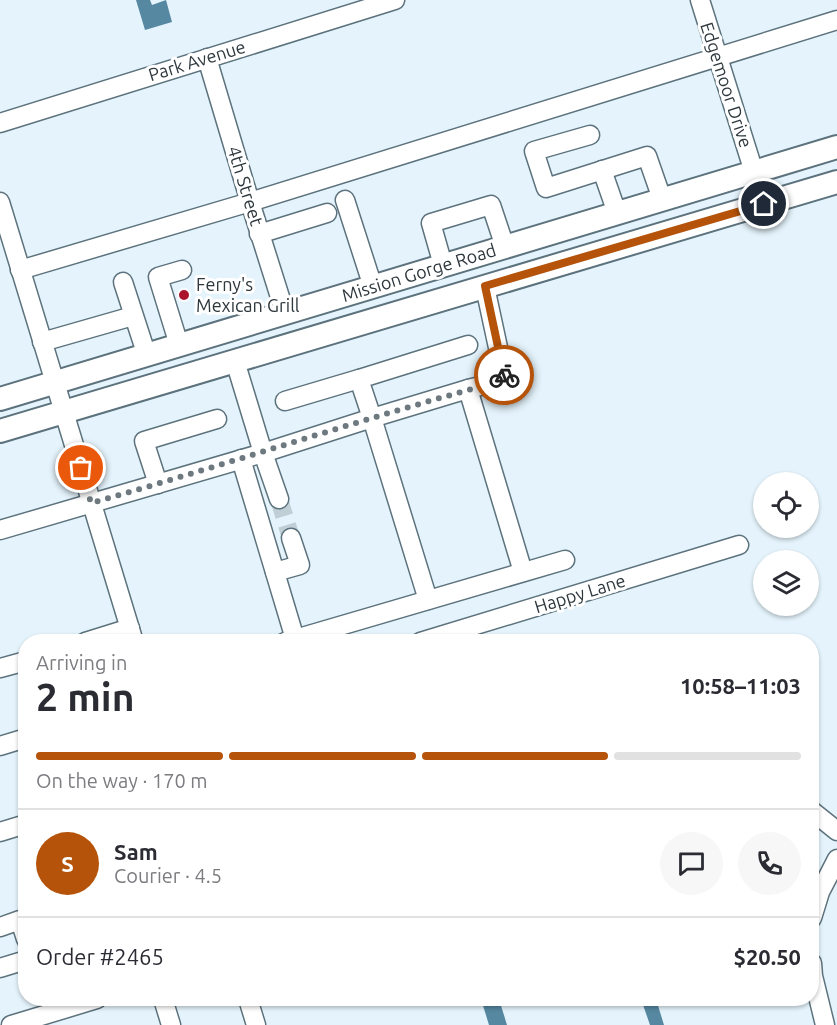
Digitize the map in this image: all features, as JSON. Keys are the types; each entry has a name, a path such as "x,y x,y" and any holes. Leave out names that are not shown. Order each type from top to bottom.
{"main road":[{"name":"Mission Gorge Road","path":"0,399 837,147"},
{"name":"Mission Gorge Road","path":"0,431 837,182"}],"street":[{"name":"Park Avenue","path":"0,123 395,0"},
{"name":"Edgemoor Drive","path":"700,0 764,204"},
{"path":"20,270 250,202 837,20"},
{"name":"4th Street","path":"207,58 285,314"},
{"path":"590,135 534,152 546,188 647,156 662,199"},
{"path":"602,170 617,213"},
{"path":"345,200 373,287"},
{"path":"0,202 132,634"},
{"path":"443,266 431,223 491,205 505,247"},
{"path":"259,234 327,213"},
{"path":"179,345 158,278 182,270"},
{"path":"123,282 147,356"},
{"path":"0,530 263,453 468,389 505,380 485,286"},
{"path":"42,342 133,316"},
{"path":"285,401 468,345"},
{"path":"235,361 279,499"},
{"path":"359,379 428,600"},
{"path":"468,389 524,572"},
{"path":"158,484 144,441 216,418"},
{"path":"241,459 275,572 289,634"},
{"path":"275,572 300,565 291,538"},
{"name":"Happy Lane","path":"446,634 739,545"},
{"path":"311,634 566,560"},
{"path":"0,669 18,663"},
{"path":"0,746 18,740"},
{"path":"819,817 837,831"},
{"path":"0,832 18,826"},
{"path":"819,895 837,859"},
{"path":"0,927 18,921"},
{"path":"0,968 18,962"},
{"path":"819,1000 825,1025"},
{"path":"11,1025 74,1006"},
{"path":"165,1006 171,1025"},
{"path":"250,1006 256,1025"}],"building":[{"path":"136,0 150,0 152,5 166,0 172,22 145,30"},
{"path":"483,1006 501,1006 507,1025 489,1025"},
{"path":"643,1006 658,1006 664,1025 650,1025"}],"tunnel":[{"path":"279,499 291,538"}],"way so far":[{"path":"81,468 91,503 263,453 468,389 505,380 504,375"}],"place":[{"name":"Ferny's Mexican Grill","path":"184,295"}],"route":[{"path":"504,375 485,286 764,204"}]}
